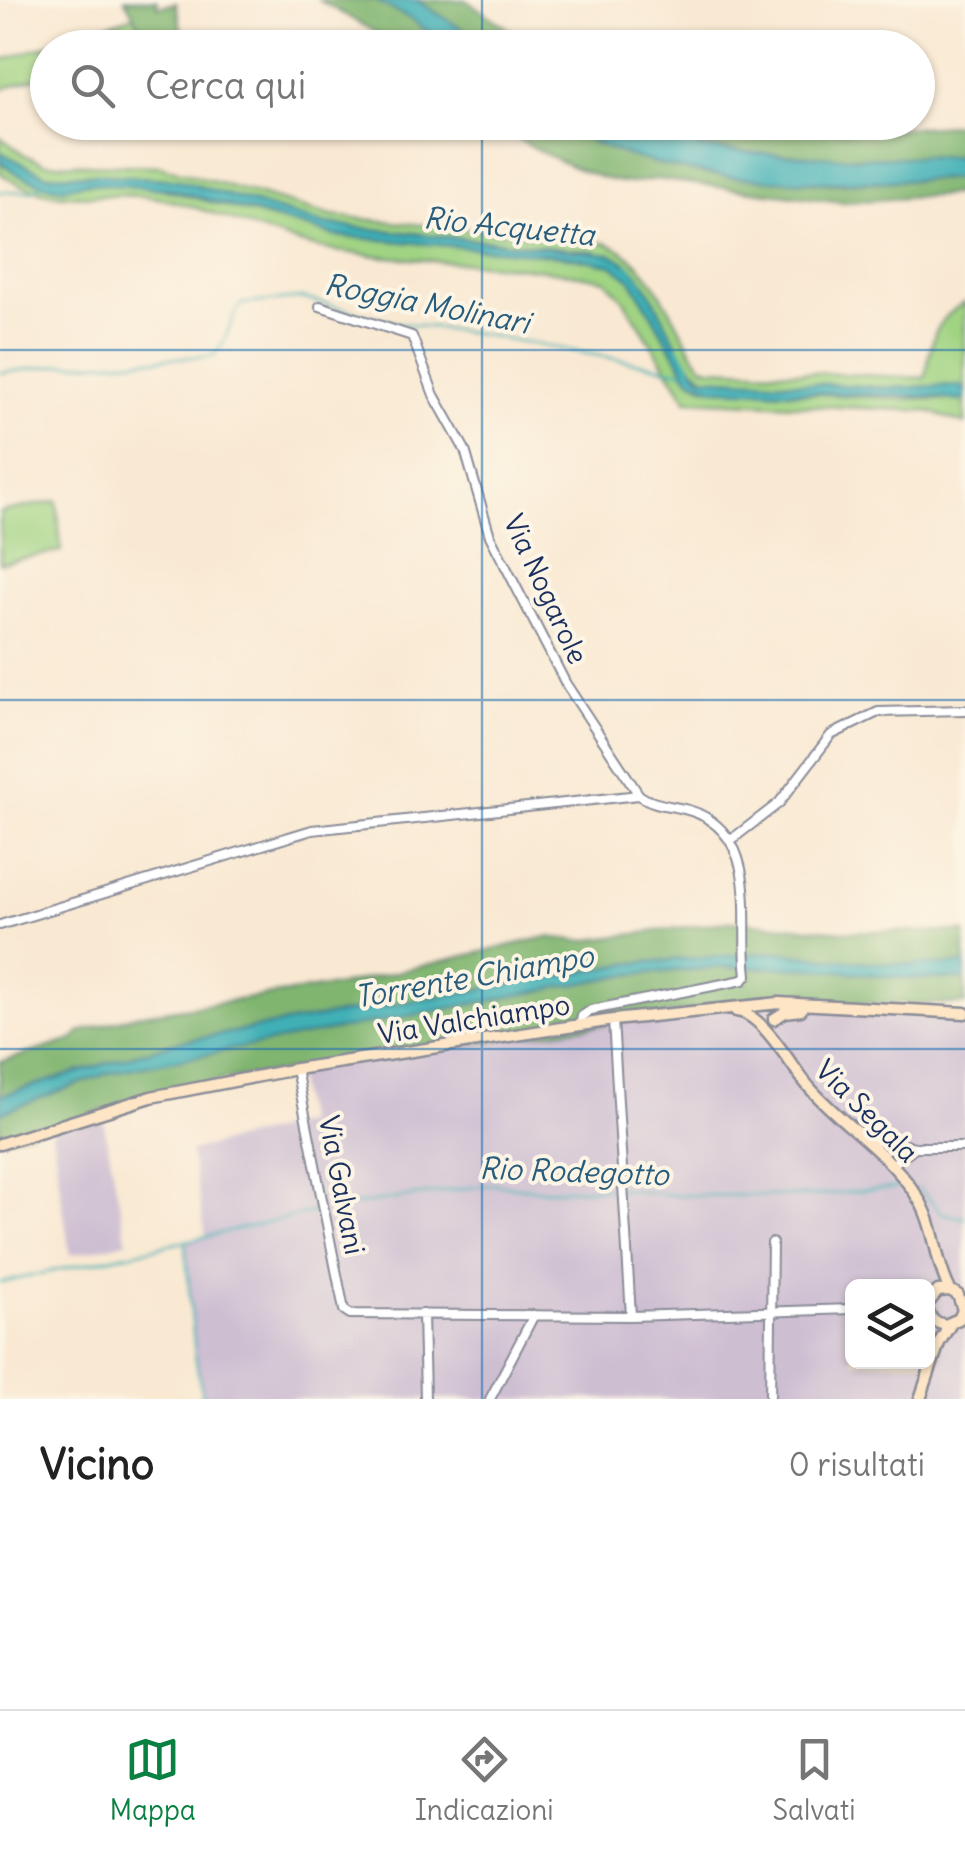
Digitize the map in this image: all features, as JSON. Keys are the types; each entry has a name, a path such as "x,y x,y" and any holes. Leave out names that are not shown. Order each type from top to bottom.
{"main road":[{"name":"Via Valchiampo","path":"0,1144 130,1102 296,1068 612,1020 766,1004 965,1013"},
{"path":"766,1004 774,1019 774,1042"},
{"path":"700,1010 745,1012 760,1025 766,1004"},
{"path":"774,1019 785,1012 831,1007"},
{"name":"Via Segala","path":"760,1025 810,1088 892,1166 922,1205 940,1271 950,1290 963,1300 963,1314 950,1325 940,1343 920,1399"},
{"path":"935,1284 940,1271"},
{"path":"935,1297 950,1290"},
{"path":"935,1318 950,1325"},
{"path":"935,1330 940,1343"}],"street":[{"name":"Via Nogarole","path":"320,306 412,336 434,395 464,450 490,536 566,684 639,795"},
{"path":"731,840 779,803 831,735 878,712 965,710"},
{"path":"0,925 312,830 639,795 705,816 731,840 743,879 748,975 743,980 590,1010 582,1016 580,1026"},
{"path":"612,1020 631,1316"},
{"name":"Via Galvani","path":"296,1068 344,1310 350,1314 422,1314"},
{"path":"864,1138 915,1147 965,1147"},
{"path":"892,1166 915,1147"},
{"path":"770,1399 772,1242"},
{"path":"425,1398 422,1314 631,1316 845,1309"},
{"path":"490,1399 534,1315"}],"shaded area":[{"path":"745,1003 965,1015 965,1399 203,1399 184,1243 206,1236 190,1151 305,1123 295,1070"},
{"path":"101,1109 127,1242 70,1255 51,1126"}],"green space":[{"path":"125,0 157,0 158,7 176,3 182,30 142,30"},
{"path":"319,0 374,0 426,30 371,30"},
{"path":"416,0 466,0 510,30 463,30"},
{"path":"134,16 143,30 92,30"},
{"path":"30,51 30,80 0,90 0,61"},
{"path":"965,124 965,156 790,157 671,140 935,140 935,126"},
{"path":"0,137 25,155 45,163 160,166 332,216 606,243 636,262 648,276 695,356 703,366 711,368 925,378 939,326 965,302 965,390 958,385 894,388 706,378 685,360 639,278 594,251 323,224 178,180 46,175 0,152"},
{"path":"519,140 590,140 610,150 704,173 833,184 965,178 965,194 843,202 655,179 616,181 559,161"},
{"path":"0,162 19,175 48,186 63,188 86,183 154,187 305,227 391,240 565,256 612,265 632,281 689,379 705,387 965,399 965,424 928,411 687,400 624,300 605,280 537,269 310,246 163,199 40,191 0,173"},
{"path":"57,501 61,551 0,563 0,512"},
{"path":"732,921 842,931 965,932 965,964 915,966 779,952 633,963 177,1042 0,1096 0,1062 73,1040 80,1032 136,1015 340,985 547,937 583,941"},
{"path":"726,967 808,968 914,979 965,979 965,1004 745,1003 199,1084 0,1140 0,1113 108,1073 624,975"}],"water":[{"path":"374,0 416,0 463,30 426,30"},
{"path":"673,140 705,148 855,158 965,156 965,178 831,182 742,178 655,163 591,141"},
{"path":"0,152 46,175 178,180 323,224 610,254 640,277 678,347 702,377 894,388 958,385 965,390 965,399 715,389 689,378 632,281 612,265 565,256 336,236 169,189 86,183 63,188 48,186 19,175 0,162"},
{"path":"779,952 918,965 965,964 965,979 914,979 808,968 726,967 624,975 108,1073 0,1113 0,1096 177,1042 633,963"}],"waterway":[{"path":"0,192 32,191 41,185"},
{"name":"Rio Acquetta","path":"628,265 642,283"},
{"name":"Roggia Molinari","path":"0,373 60,365 212,356 222,345 241,304 302,298 393,322 682,371"},
{"name":"Rio Acquetta","path":"678,346 692,369"},
{"name":"Rio Rodegotto","path":"327,1209 495,1184 541,1190 613,1188 672,1195 809,1196 905,1187"},
{"name":"Rio Rodegotto","path":"918,1188 942,1213 965,1218"},
{"name":"Rio Rodegotto","path":"0,1283 319,1211"},
{"path":"185,1244 203,1399"}],"water label":[{"name":"Torrente Chiampo","path":"474,977"}]}
